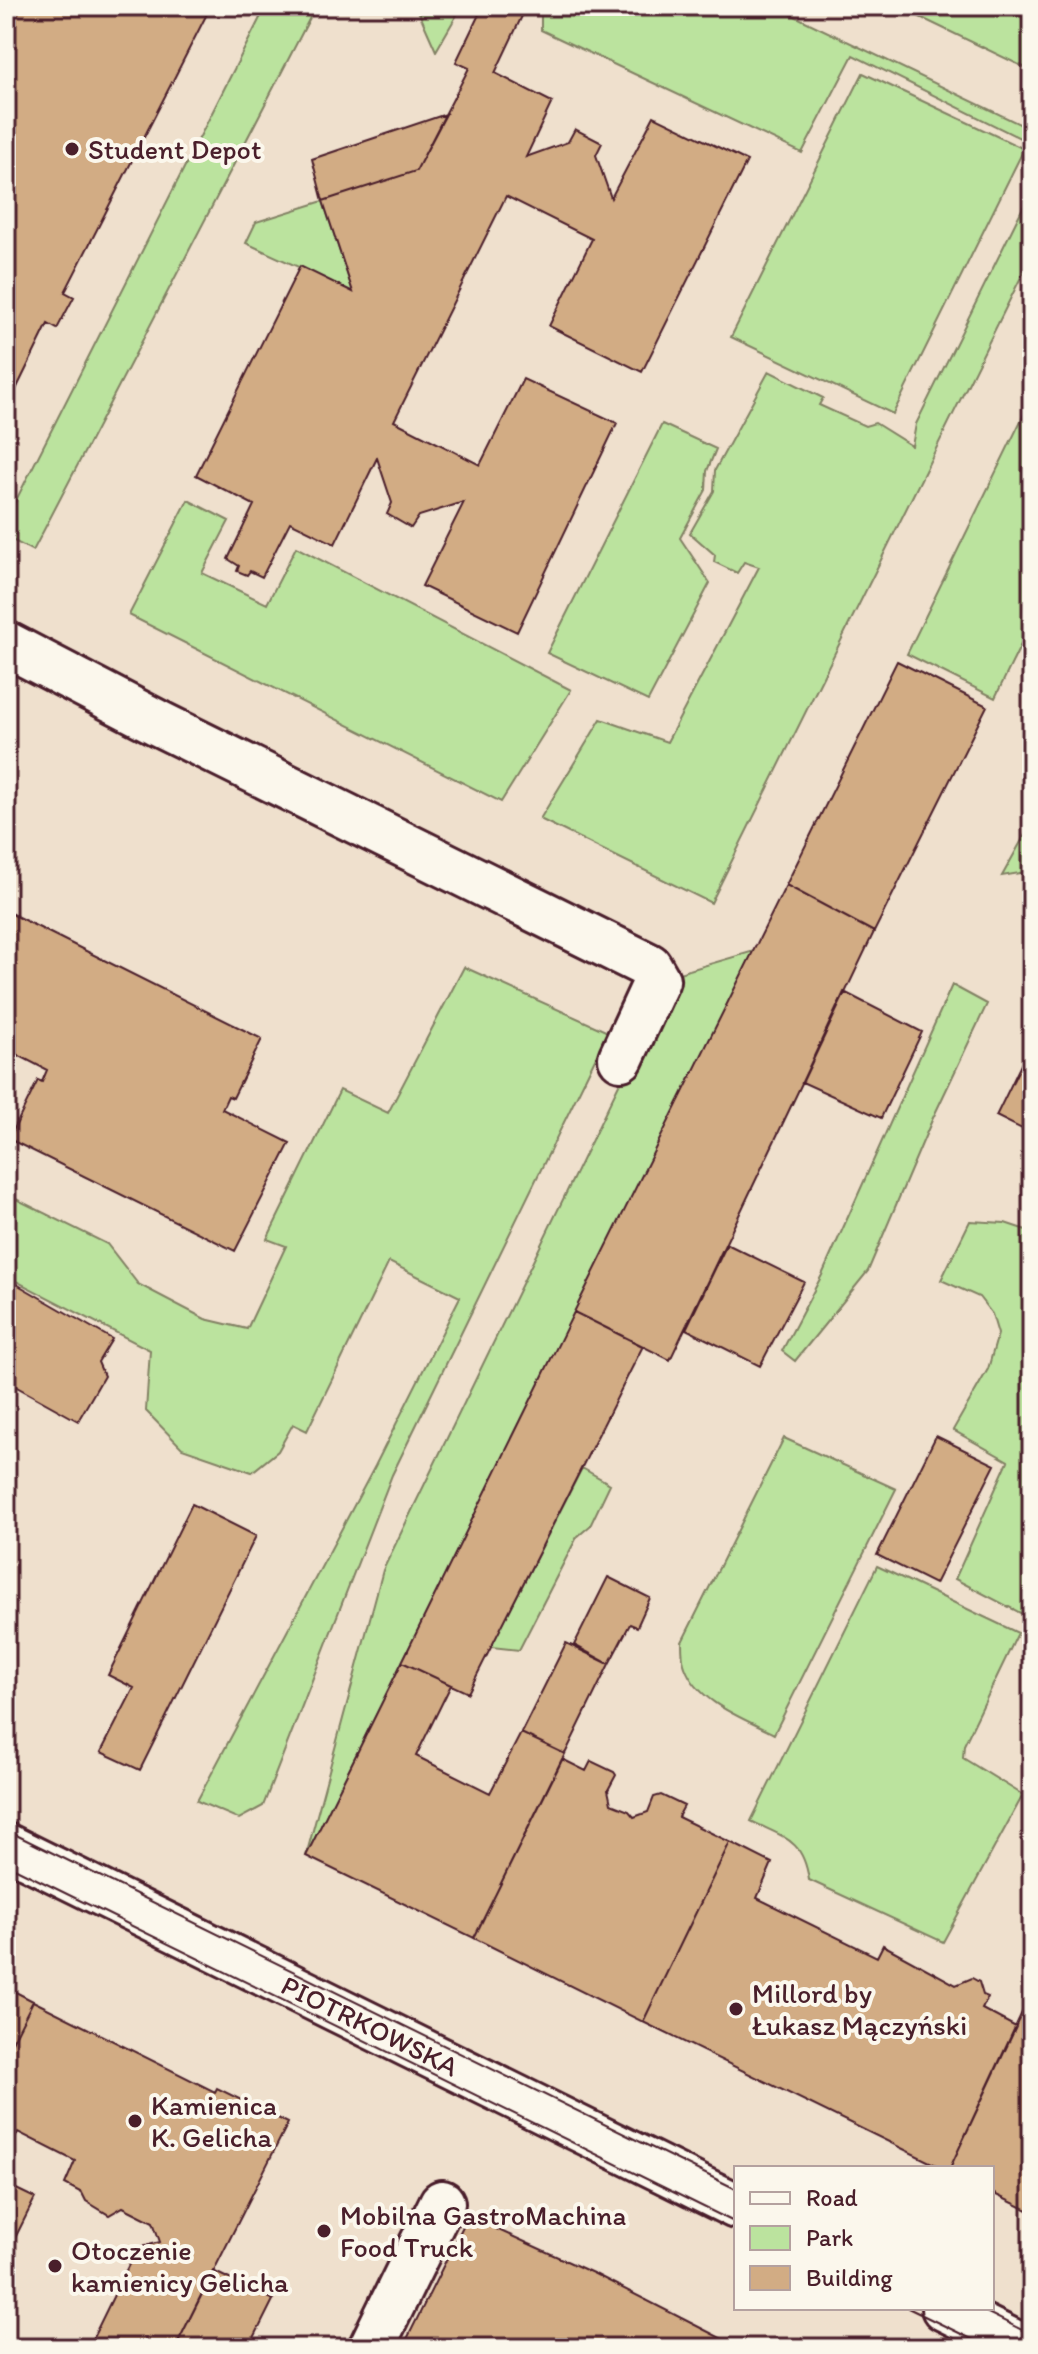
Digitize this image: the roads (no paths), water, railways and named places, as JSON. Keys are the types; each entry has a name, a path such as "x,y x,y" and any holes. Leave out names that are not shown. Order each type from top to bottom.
{"street":[{"path":"6,644 160,724 649,966 657,980 621,1058"},
{"name":"PIOTRKOWSKA","path":"6,1846 734,2205"},
{"path":"371,2348 442,2203"},
{"path":"948,2310 1025,2348"}],"tram line":[{"path":"6,1830 734,2188"},
{"path":"6,1864 734,2222"},
{"path":"912,2310 990,2348"},
{"path":"982,2310 1032,2335"}],"place":[{"name":"Student Depot","path":"72,149"},
{"name":"Millord by Łukasz Mączyński","path":"736,2009"},
{"name":"Kamienica K. Gelicha","path":"135,2121"},
{"name":"Mobilna GastroMachina Food Truck","path":"324,2231"},
{"name":"Otoczenie kamienicy Gelicha","path":"55,2266"}]}
